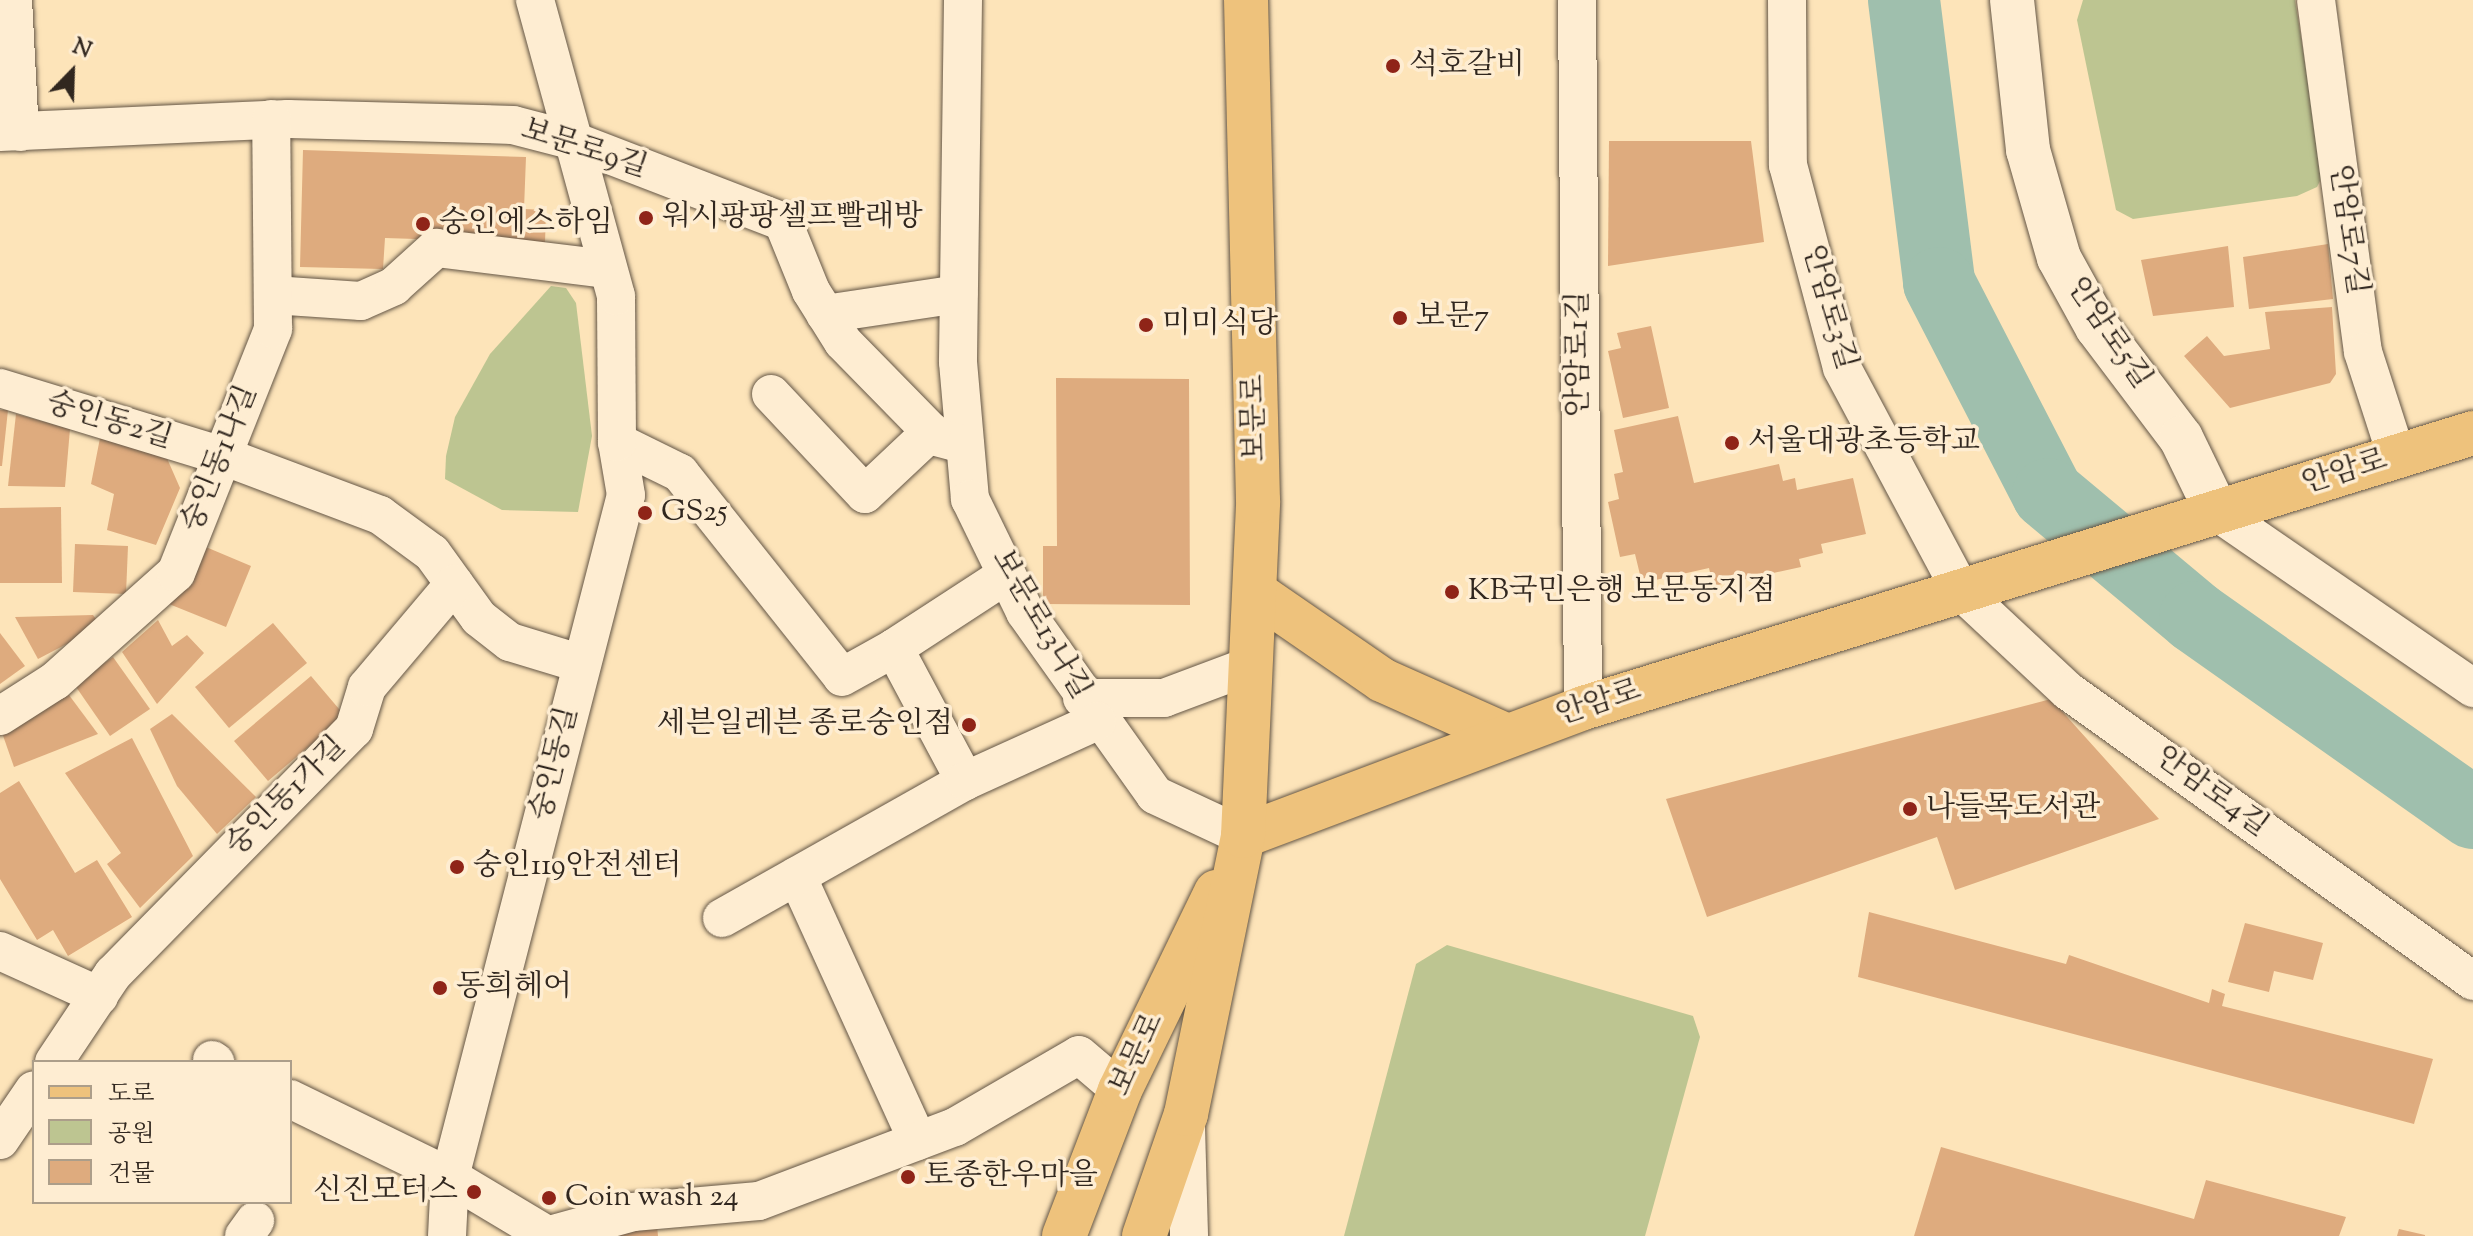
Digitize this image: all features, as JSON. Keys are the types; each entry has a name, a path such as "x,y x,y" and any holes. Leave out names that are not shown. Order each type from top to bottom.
{"main road":[{"name":"보문로","path":"1144,1236 1186,1114 1243,836 1256,593 1246,0"},
{"name":"안암로5길","path":"2012,0 2028,150 2059,258 2097,327 2181,438 2217,512"},
{"name":"안암로","path":"1243,836 1583,708 2473,433"},
{"path":"1256,593 1382,680 1507,736"},
{"name":"보문로","path":"1064,1236 1120,1090 1243,836"}],"street":[{"name":"보문로9길","path":"13,0 10,132 271,119 513,125 571,140 783,222 825,314 863,365 948,439"},
{"name":"숭인동길","path":"447,1236 450,1177 626,495 617,442 616,296 535,0"},
{"name":"보문로13나길","path":"963,0 959,294 948,439 970,499 1006,575 1089,709 1155,795 1243,836"},
{"name":"안암로1길","path":"1577,0 1583,708"},
{"name":"안암로3길","path":"1787,0 1788,165 1842,368 1961,591"},
{"name":"안암로7길","path":"2316,0 2363,352 2397,457"},
{"name":"숭인동1나길","path":"0,716 55,681 176,573 273,329 271,119"},
{"path":"273,295 361,301 394,286 436,248 608,269"},
{"path":"825,314 959,294"},
{"name":"숭인동2길","path":"0,388 223,456 380,515 432,553 479,618 510,642 582,664"},
{"path":"771,394 865,494 948,439"},
{"path":"617,442 680,473 842,677 894,648 1006,575"},
{"path":"2217,512 2473,688"},
{"name":"숭인동1가길","path":"55,1060 99,996 354,729 367,687 454,584"},
{"name":"안암로4길","path":"1961,591 2068,691 2473,981"},
{"path":"894,648 965,781"},
{"path":"722,918 1089,709 1164,698 1252,665"},
{"path":"797,876 918,1141"},
{"path":"0,951 99,996"},
{"path":"292,1100 450,1177 546,1236 633,1212 759,1201 918,1141 1079,1055 1120,1090"},
{"path":"0,1140 32,1093"},
{"path":"1186,1114 1189,1236"}],"green space":[{"path":"2083,0 2295,0 2323,175 2317,187 2297,196 2133,219 2116,210 2077,20"},
{"path":"551,286 566,288 576,303 592,436 578,512 502,510 445,479 446,456 455,417 490,354"},
{"path":"1447,945 1693,1016 1700,1037 1645,1236 1344,1236 1416,964"}],"building":[{"path":"1609,141 1751,141 1764,242 1608,266"},
{"name":"숭인에스하임","path":"303,150 526,157 524,209 546,210 545,243 385,238 383,269 300,267"},
{"path":"2328,244 2333,299 2249,309 2243,257"},
{"path":"2228,246 2234,307 2153,316 2141,260"},
{"path":"2332,307 2336,374 2330,383 2230,408 2184,356 2207,336 2224,356 2270,349 2265,312"},
{"path":"1651,326 1669,408 1623,418 1608,351 1621,348 1617,333"},
{"path":"1056,378 1189,379 1190,605 1043,604 1043,546 1057,546"},
{"path":"0,410 8,410 2,466 0,466"},
{"path":"16,414 70,429 65,487 8,486"},
{"path":"1678,416 1694,483 1779,464 1783,481 1795,478 1797,490 1853,478 1866,534 1821,544 1823,553 1799,559 1801,567 1713,586 1709,568 1642,583 1635,554 1620,557 1608,502 1619,499 1614,474 1623,472 1614,430"},
{"path":"101,433 166,456 180,488 156,545 107,530 114,494 91,484"},
{"path":"61,507 62,583 0,583 0,508"},
{"path":"194,542 251,566 226,627 169,604"},
{"path":"75,544 128,546 126,594 73,592"},
{"path":"93,615 101,626 38,659 15,617"},
{"path":"158,620 172,646 187,635 204,653 157,704 122,652"},
{"path":"273,623 307,663 229,728 195,687"},
{"path":"0,633 25,666 0,684"},
{"path":"113,657 150,709 110,736 74,684"},
{"path":"311,676 345,716 268,781 234,741"},
{"path":"66,691 98,734 14,767 0,727"},
{"name":"나들목도서관","path":"2051,699 2159,819 1955,890 1937,837 1707,917 1666,799"},
{"path":"172,714 256,797 217,834 177,786 150,729"},
{"path":"132,738 193,856 140,908 107,864 121,853 65,773"},
{"path":"19,781 75,873 97,860 132,917 68,956 53,930 37,940 0,879 0,793"},
{"path":"1869,912 2066,964 2069,955 2209,1003 2212,989 2225,994 2222,1006 2433,1059 2414,1124 1858,977"},
{"path":"2245,923 2323,943 2313,980 2274,971 2269,992 2228,982"},
{"path":"1941,1147 2194,1219 2206,1180 2346,1217 2339,1236 1914,1236"},
{"path":"657,1226 658,1236 617,1236 616,1232"},
{"path":"2399,1229 2425,1235 2425,1236 2397,1236"}],"waterway":[{"path":"1904,0 1939,283 2048,494 2195,617 2473,813"}],"place":[{"name":"석호갈비","path":"1393,66"},
{"name":"워시팡팡셀프빨래방","path":"646,218"},
{"name":"숭인에스하임","path":"423,224"},
{"name":"보문7","path":"1400,318"},
{"name":"미미식당","path":"1146,325"},
{"name":"서울대광초등학교","path":"1732,443"},
{"name":"GS25","path":"645,513"},
{"name":"KB국민은행 보문동지점","path":"1452,592"},
{"name":"세븐일레븐 종로숭인점","path":"969,725"},
{"name":"나들목도서관","path":"1910,809"},
{"name":"숭인119안전센터","path":"457,867"},
{"name":"동희헤어","path":"440,988"},
{"name":"토종한우마을","path":"908,1177"},
{"name":"신진모터스","path":"474,1192"},
{"name":"Coin wash 24","path":"549,1198"}]}
